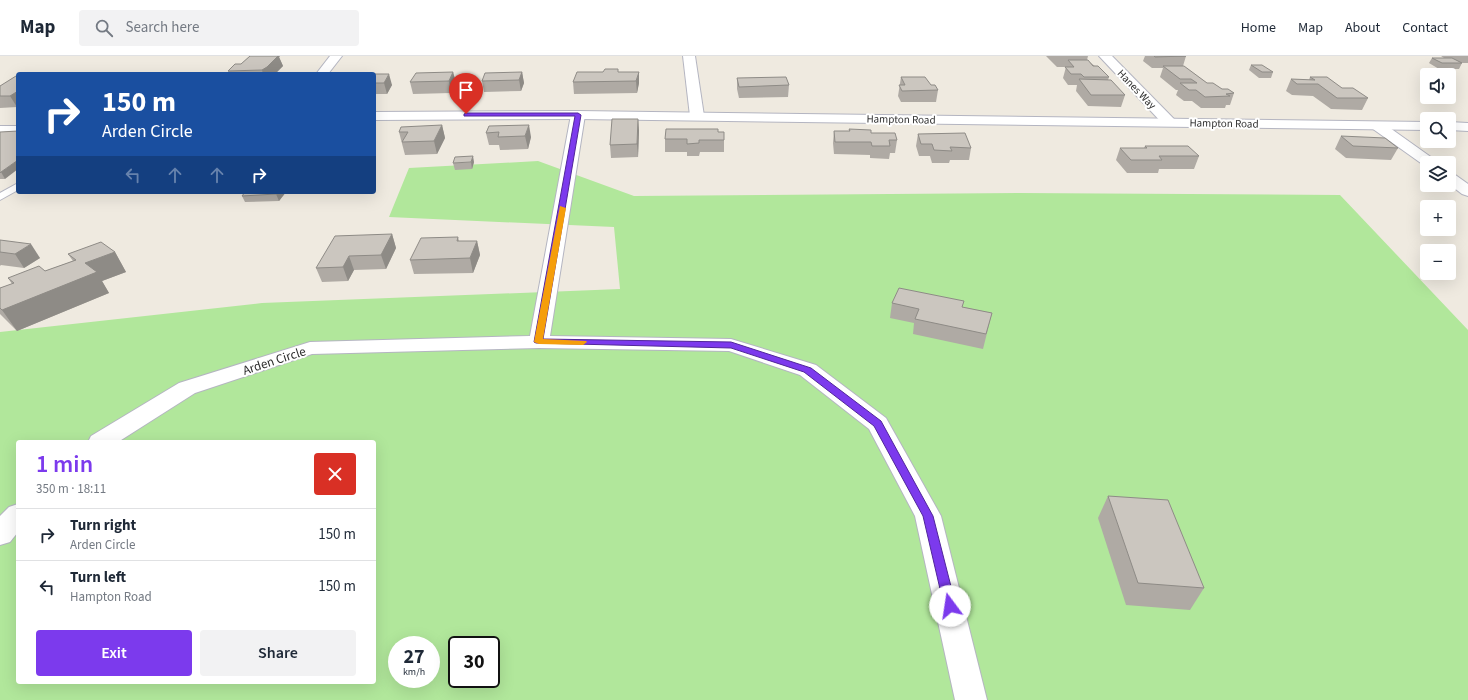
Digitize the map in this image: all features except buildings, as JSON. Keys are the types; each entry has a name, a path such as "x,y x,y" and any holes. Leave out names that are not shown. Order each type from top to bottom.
{"street":[{"path":"324,72 336,56"},
{"path":"689,56 697,116"},
{"name":"Hanes Way","path":"1105,56 1169,122"},
{"path":"539,342 578,115"},
{"name":"Hampton Road","path":"376,116 697,116 1420,126"},
{"path":"1378,126 1420,156"},
{"path":"1456,126 1468,127"},
{"path":"0,130 16,130"},
{"path":"1456,182 1468,191"},
{"name":"Arden Circle","path":"103,440 188,388 310,348 539,342 731,345 808,370 878,424 928,516 971,700"},
{"path":"0,534 16,516"}],"lane":[{"path":"1,196 16,187"}],"green space":[{"path":"538,161 634,196 1019,193 1340,195 1468,330 1468,700 0,700 0,332 262,303 620,289 614,227 389,217 409,168"}],"slow traffic":[{"path":"562,208 539,342 583,342"}],"route":[{"path":"466,114 578,115 539,342 731,345 808,370 878,424 928,516 950,606"}]}
